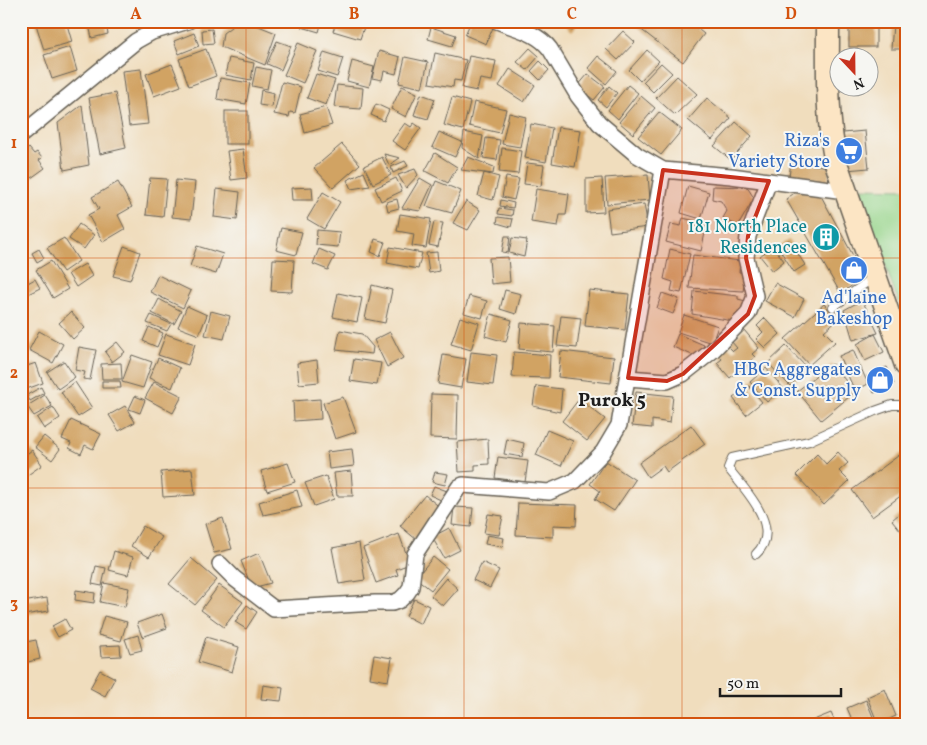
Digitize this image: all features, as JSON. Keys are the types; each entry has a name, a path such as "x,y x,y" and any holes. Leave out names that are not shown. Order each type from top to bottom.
{"main road":[{"path":"828,21 828,110 831,140 845,191 906,365"}],"street":[{"path":"21,135 136,41 152,32 188,21"},
{"path":"497,21 534,34 545,42 586,109 599,124 638,155 663,170 731,176 845,191"},
{"path":"220,564 274,608 392,603 400,600 411,587 415,554 459,487 470,484 488,488 549,492 575,481 603,452 619,424 663,170"},
{"path":"628,378 667,381 683,374 712,351 748,314 755,296 746,258 748,236 769,181"}],"lane":[{"path":"833,307 875,275"},
{"path":"756,554 762,548 766,537 764,518 748,493 728,468 732,458 810,441 875,411 892,405 906,405"}],"highlighted area":[{"path":"663,170 769,181 748,236 746,258 755,296 748,314 683,374 667,381 628,378"}],"green space":[{"path":"860,188 906,189 906,318 893,288"}],"building":[{"path":"35,21 66,21 72,42 44,50"},
{"path":"88,21 105,21 108,34 92,38"},
{"path":"239,21 246,21 276,33 265,65 221,47 223,33"},
{"path":"304,21 322,21 319,32 302,27"},
{"path":"337,21 366,21 360,39 333,31"},
{"path":"471,21 490,21 495,23 486,44 465,35"},
{"path":"561,21 581,21 572,31"},
{"path":"630,21 688,21 704,34 683,62"},
{"path":"849,23 876,23 876,47 849,47"},
{"path":"893,24 906,25 906,49 891,49"},
{"path":"431,27 456,35 452,46 428,39"},
{"path":"212,29 214,43 203,44 202,30"},
{"path":"623,31 635,42 618,60 606,49"},
{"path":"194,33 199,46 179,54 174,41"},
{"path":"277,41 291,46 281,70 267,64"},
{"path":"298,43 317,51 303,83 284,75"},
{"path":"70,47 77,71 52,79 44,55"},
{"path":"530,48 539,56 527,70 517,62"},
{"path":"206,49 216,76 189,86 179,59"},
{"path":"647,50 659,61 640,81 629,70"},
{"path":"379,51 400,57 396,74 384,71 382,80 372,78"},
{"path":"324,52 343,58 337,77 318,71"},
{"path":"435,53 466,60 461,81 454,80 453,87 429,83"},
{"path":"469,56 496,61 492,81 480,79 477,91 462,88"},
{"path":"598,56 617,71 606,84 588,68"},
{"path":"405,57 428,62 422,88 399,83"},
{"path":"229,58 254,63 251,80 225,75"},
{"path":"352,61 374,67 369,87 347,81"},
{"path":"540,61 549,70 540,80 531,71"},
{"path":"661,63 672,73 653,92 643,82"},
{"path":"172,64 181,86 154,96 146,74"},
{"path":"256,67 271,70 267,89 252,86"},
{"path":"141,69 148,124 129,126 122,71"},
{"path":"510,69 535,85 524,102 499,86"},
{"path":"316,74 335,80 326,105 307,98"},
{"path":"588,74 605,87 594,100 577,87"},
{"path":"677,76 697,94 675,115 656,98"},
{"path":"220,78 250,83 246,104 217,99"},
{"path":"282,82 301,87 295,113 290,112 289,117 274,114"},
{"path":"337,85 363,88 361,109 334,107"},
{"path":"628,85 638,93 618,119 608,110"},
{"path":"402,86 417,93 406,117 391,109"},
{"path":"609,86 617,93 606,107 598,100"},
{"path":"261,90 274,93 272,107 259,105"},
{"path":"115,93 126,148 100,154 89,98"},
{"path":"421,94 435,99 428,119 414,115"},
{"path":"21,96 27,102 24,104 28,107 21,114"},
{"path":"641,96 655,108 633,134 619,122"},
{"path":"452,97 470,102 463,130 444,125"},
{"path":"707,98 731,118 712,140 688,120"},
{"path":"474,102 506,109 500,133 469,126"},
{"path":"376,104 389,110 384,121 371,115"},
{"path":"82,105 89,165 64,170 58,123"},
{"path":"326,107 332,125 305,133 300,114"},
{"path":"225,111 248,111 248,144 225,144"},
{"path":"659,112 682,130 661,155 638,137"},
{"path":"509,113 526,117 520,147 502,144"},
{"path":"736,122 752,136 731,160 714,146"},
{"path":"405,123 411,127 414,123 421,128 405,150 392,141"},
{"path":"531,124 552,128 546,162 525,158"},
{"path":"558,127 581,130 575,167 552,163"},
{"path":"865,131 869,168 846,170 843,133"},
{"path":"439,132 462,142 455,157 432,147"},
{"path":"464,132 483,136 479,159 462,148"},
{"path":"486,138 500,140 497,160 483,158"},
{"path":"342,144 360,164 333,188 314,168"},
{"path":"29,148 34,154 37,152 42,158 39,160 45,168 27,181 21,173 21,154"},
{"path":"502,148 521,151 518,174 499,172"},
{"path":"243,149 247,178 231,180 227,151"},
{"path":"435,153 457,167 448,183 425,171"},
{"path":"384,154 400,158 389,165"},
{"path":"382,157 391,175 373,184 364,166"},
{"path":"468,157 494,167 493,174 461,170"},
{"path":"405,161 408,166 393,173 391,167"},
{"path":"791,162 830,167 828,182 789,177"},
{"path":"527,163 544,165 541,186 524,184"},
{"path":"415,169 418,175 406,188 398,175"},
{"path":"364,172 370,186 351,189 347,180"},
{"path":"484,173 499,177 493,200 478,196"},
{"path":"648,175 650,200 607,204 605,178"},
{"path":"506,177 519,179 514,200 502,197"},
{"path":"150,178 167,179 163,217 146,215"},
{"path":"396,178 402,191 381,201 375,188"},
{"path":"420,178 432,185 420,211 402,208"},
{"path":"602,178 604,212 586,213 586,179"},
{"path":"176,180 195,182 191,219 172,217"},
{"path":"436,181 461,191 452,213 426,206"},
{"path":"118,182 132,207 118,215 125,229 103,242 88,215 99,209 92,197"},
{"path":"688,186 709,192 701,219 681,213"},
{"path":"713,186 747,187 754,198 738,226 723,218 727,211 721,201 712,199"},
{"path":"312,187 313,200 292,200 291,188"},
{"path":"217,189 240,192 237,220 214,217"},
{"path":"536,189 569,194 566,215 560,215 558,226 531,222"},
{"name":"181 North Place Residences","path":"800,189 820,194 864,276 841,294 786,199"},
{"path":"323,192 340,202 324,229 307,219"},
{"path":"397,199 399,208 388,211 386,202"},
{"path":"501,200 514,203 513,208 500,206"},
{"path":"466,201 480,210 468,230 453,223"},
{"path":"644,204 648,227 610,232 607,209"},
{"path":"499,208 513,210 512,216 498,214"},
{"path":"400,214 431,219 426,248 412,246 414,234 397,231"},
{"path":"498,217 513,219 511,227 497,223"},
{"path":"683,218 707,224 701,251 666,242 671,224 681,226"},
{"path":"434,222 443,223 438,247 429,245"},
{"path":"79,224 94,235 84,249 69,239"},
{"path":"281,228 302,232 296,255 276,250"},
{"path":"317,230 340,232 338,247 316,245"},
{"path":"505,236 510,236 508,253 502,252"},
{"path":"64,238 79,261 63,272 47,248"},
{"path":"512,238 527,240 524,257 509,253"},
{"path":"375,239 385,242 380,256 371,252"},
{"path":"789,240 805,265 794,272 778,247"},
{"path":"124,246 140,252 130,280 113,276"},
{"path":"197,246 223,254 216,274 190,266"},
{"path":"773,246 784,261 772,271 760,256"},
{"path":"390,247 422,253 418,269 387,263"},
{"path":"39,249 44,258 37,262 32,253"},
{"path":"319,249 335,256 328,270 313,264"},
{"path":"670,249 690,254 681,293 671,291 673,282 664,279"},
{"path":"437,252 439,271 429,273 426,253"},
{"path":"693,255 740,261 739,272 746,273 743,291 689,288"},
{"path":"508,257 510,282 491,284 489,258"},
{"path":"273,259 294,260 292,292 271,291"},
{"path":"51,261 68,289 53,298 36,270"},
{"path":"85,264 92,276 76,287 68,274"},
{"path":"158,275 191,291 183,308 150,292"},
{"path":"35,279 40,288 28,294 24,285"},
{"path":"775,283 804,299 795,317 765,301"},
{"path":"372,285 392,290 385,323 365,319"},
{"path":"505,290 521,294 516,314 500,309"},
{"path":"589,290 629,294 625,330 585,326"},
{"path":"694,291 738,296 738,299 749,302 739,322 692,314"},
{"path":"338,293 362,298 357,322 333,317"},
{"path":"662,293 679,299 673,314 657,308"},
{"path":"469,296 487,301 482,318 464,313"},
{"path":"159,299 181,311 174,324 152,313"},
{"path":"862,300 878,333 853,340 844,310"},
{"path":"824,304 838,319 824,331 835,342 809,365 785,339"},
{"path":"187,306 207,315 199,335 178,327"},
{"path":"211,311 230,316 224,339 205,335"},
{"path":"71,312 85,328 73,339 59,323"},
{"path":"491,314 512,320 506,342 485,336"},
{"path":"151,315 171,324 167,331 147,323"},
{"path":"684,315 718,326 712,343 678,332"},
{"path":"561,316 581,318 577,348 557,346"},
{"path":"460,317 479,323 471,350 451,344"},
{"path":"765,318 780,334 765,348 756,339 763,332 757,326"},
{"path":"521,323 555,326 553,352 519,349"},
{"path":"149,327 163,333 157,347 143,341"},
{"path":"340,330 362,334 373,347 372,354 336,350"},
{"path":"744,330 759,348 752,354 755,357 730,378 717,363 722,359 715,351 725,343 733,351 737,348 731,341"},
{"path":"39,331 63,344 53,363 29,350"},
{"path":"390,332 403,358 387,367 374,340"},
{"path":"166,334 195,344 188,365 158,355"},
{"path":"678,334 704,345 697,357 673,347"},
{"path":"875,334 884,352 865,361 857,344"},
{"path":"117,342 125,352 112,362 105,352"},
{"path":"786,346 808,369 790,386 768,363"},
{"path":"79,347 96,350 90,380 83,379 85,372 75,370"},
{"path":"853,350 868,384 855,391 839,356"},
{"path":"561,351 614,357 611,383 558,377"},
{"path":"471,352 497,355 493,385 467,382"},
{"path":"514,352 550,355 549,378 512,377"},
{"path":"132,355 152,362 143,388 122,382"},
{"path":"443,355 466,359 461,388 438,384"},
{"path":"158,358 180,368 172,388 149,378"},
{"path":"354,359 381,363 377,385 350,381"},
{"path":"317,360 319,382 299,384 297,363"},
{"path":"64,361 75,377 58,389 47,372"},
{"path":"36,363 43,383 21,391 21,368"},
{"path":"121,363 122,379 102,379 101,364"},
{"path":"832,364 855,392 821,420 797,391"},
{"name":"HBC Aggregates & Const. Supply","path":"887,367 894,384 874,393 867,376"},
{"path":"766,368 783,388 767,402 750,382"},
{"path":"102,381 120,381 121,388 102,388"},
{"path":"75,382 92,408 78,417 61,392"},
{"path":"154,382 182,396 173,413 145,398"},
{"path":"536,386 562,389 560,412 533,406"},
{"path":"749,386 762,402 746,415 733,398"},
{"path":"41,387 44,393 30,401 27,395"},
{"path":"636,392 673,396 670,423 652,420 652,428 632,426"},
{"path":"431,394 458,395 457,439 430,438"},
{"path":"45,395 52,406 34,416 27,406"},
{"path":"135,396 145,400 140,413 129,409"},
{"path":"343,397 356,432 335,439 323,403"},
{"path":"320,399 321,419 294,421 293,401"},
{"path":"579,399 605,419 587,441 562,421"},
{"path":"125,406 135,422 119,431 109,415"},
{"path":"53,407 60,418 44,429 37,418"},
{"path":"71,420 101,434 93,449 85,445 81,454 69,448 71,443 62,439"},
{"path":"691,425 705,444 667,472 663,466 648,477 639,463"},
{"path":"547,430 573,441 561,466 536,455"},
{"path":"44,436 60,449 52,460 35,447"},
{"path":"488,439 489,464 475,465 475,471 459,472 457,442"},
{"path":"507,439 524,443 522,457 504,454"},
{"path":"352,449 354,466 329,469 327,452"},
{"path":"32,450 42,465 22,479 21,458"},
{"path":"838,452 848,463 839,471 849,481 824,505 796,475 817,454 826,464"},
{"path":"902,453 906,458 906,492 872,517 852,490"},
{"path":"498,457 528,461 525,482 495,478"},
{"path":"606,461 635,480 614,511 595,499 600,491 590,484"},
{"path":"288,463 295,482 267,491 261,471"},
{"path":"192,469 195,495 163,497 161,472"},
{"path":"351,471 353,496 337,496 334,473"},
{"path":"435,472 448,474 445,485 432,482"},
{"path":"326,476 334,499 314,506 305,483"},
{"path":"434,486 447,491 443,501 430,495"},
{"path":"297,490 302,507 263,515 259,502"},
{"path":"425,495 442,509 417,540 400,526"},
{"path":"518,503 577,505 576,526 553,525 553,537 516,535"},
{"path":"454,507 473,508 471,527 452,525"},
{"path":"906,508 906,537 892,520"},
{"path":"488,514 503,516 499,535 484,533"},
{"path":"223,518 232,549 214,553 205,524"},
{"path":"143,526 162,537 149,557 131,546"},
{"path":"449,528 460,550 444,558 432,537"},
{"path":"399,534 410,564 396,569 398,575 376,583 363,548"},
{"path":"487,535 504,538 502,547 485,544"},
{"path":"359,543 365,580 339,584 332,548"},
{"path":"114,551 133,557 128,575 109,570"},
{"path":"259,553 271,583 252,588 241,561"},
{"path":"433,557 448,569 431,590 416,578"},
{"path":"191,558 217,580 195,605 169,584"},
{"path":"482,562 499,570 490,588 473,580"},
{"path":"96,566 106,568 102,586 92,584"},
{"path":"446,578 458,589 443,606 431,596"},
{"path":"104,583 129,588 125,607 100,602"},
{"path":"219,585 243,602 224,627 201,610"},
{"path":"76,590 95,593 94,603 75,600"},
{"path":"47,598 49,611 24,615 22,602"},
{"path":"414,599 429,606 421,624 406,616"},
{"path":"247,605 257,612 246,629 235,622"},
{"path":"162,614 167,628 142,637 137,623"},
{"path":"104,616 127,622 121,641 98,635"},
{"path":"65,619 71,630 58,637 52,626"},
{"path":"138,635 142,650 130,653 125,639"},
{"path":"206,637 239,647 232,672 198,662"},
{"path":"36,640 40,659 24,663 21,643"},
{"path":"120,645 121,656 101,657 100,646"},
{"path":"374,655 392,658 388,681 370,678"},
{"path":"100,670 115,678 105,696 90,688"},
{"path":"263,685 283,688 281,701 261,699"},
{"path":"885,689 896,716 878,724 867,697"},
{"path":"866,700 876,724 854,724 847,708"},
{"path":"831,713 836,724 804,724"}],"place":[{"name":"Riza's Variety Store","path":"849,151"},
{"name":"181 North Place Residences","path":"826,237"},
{"name":"Ad'laine Bakeshop","path":"854,270"},
{"name":"HBC Aggregates & Const. Supply","path":"880,380"}],"district":[{"name":"Purok 5","path":"612,401"}]}
